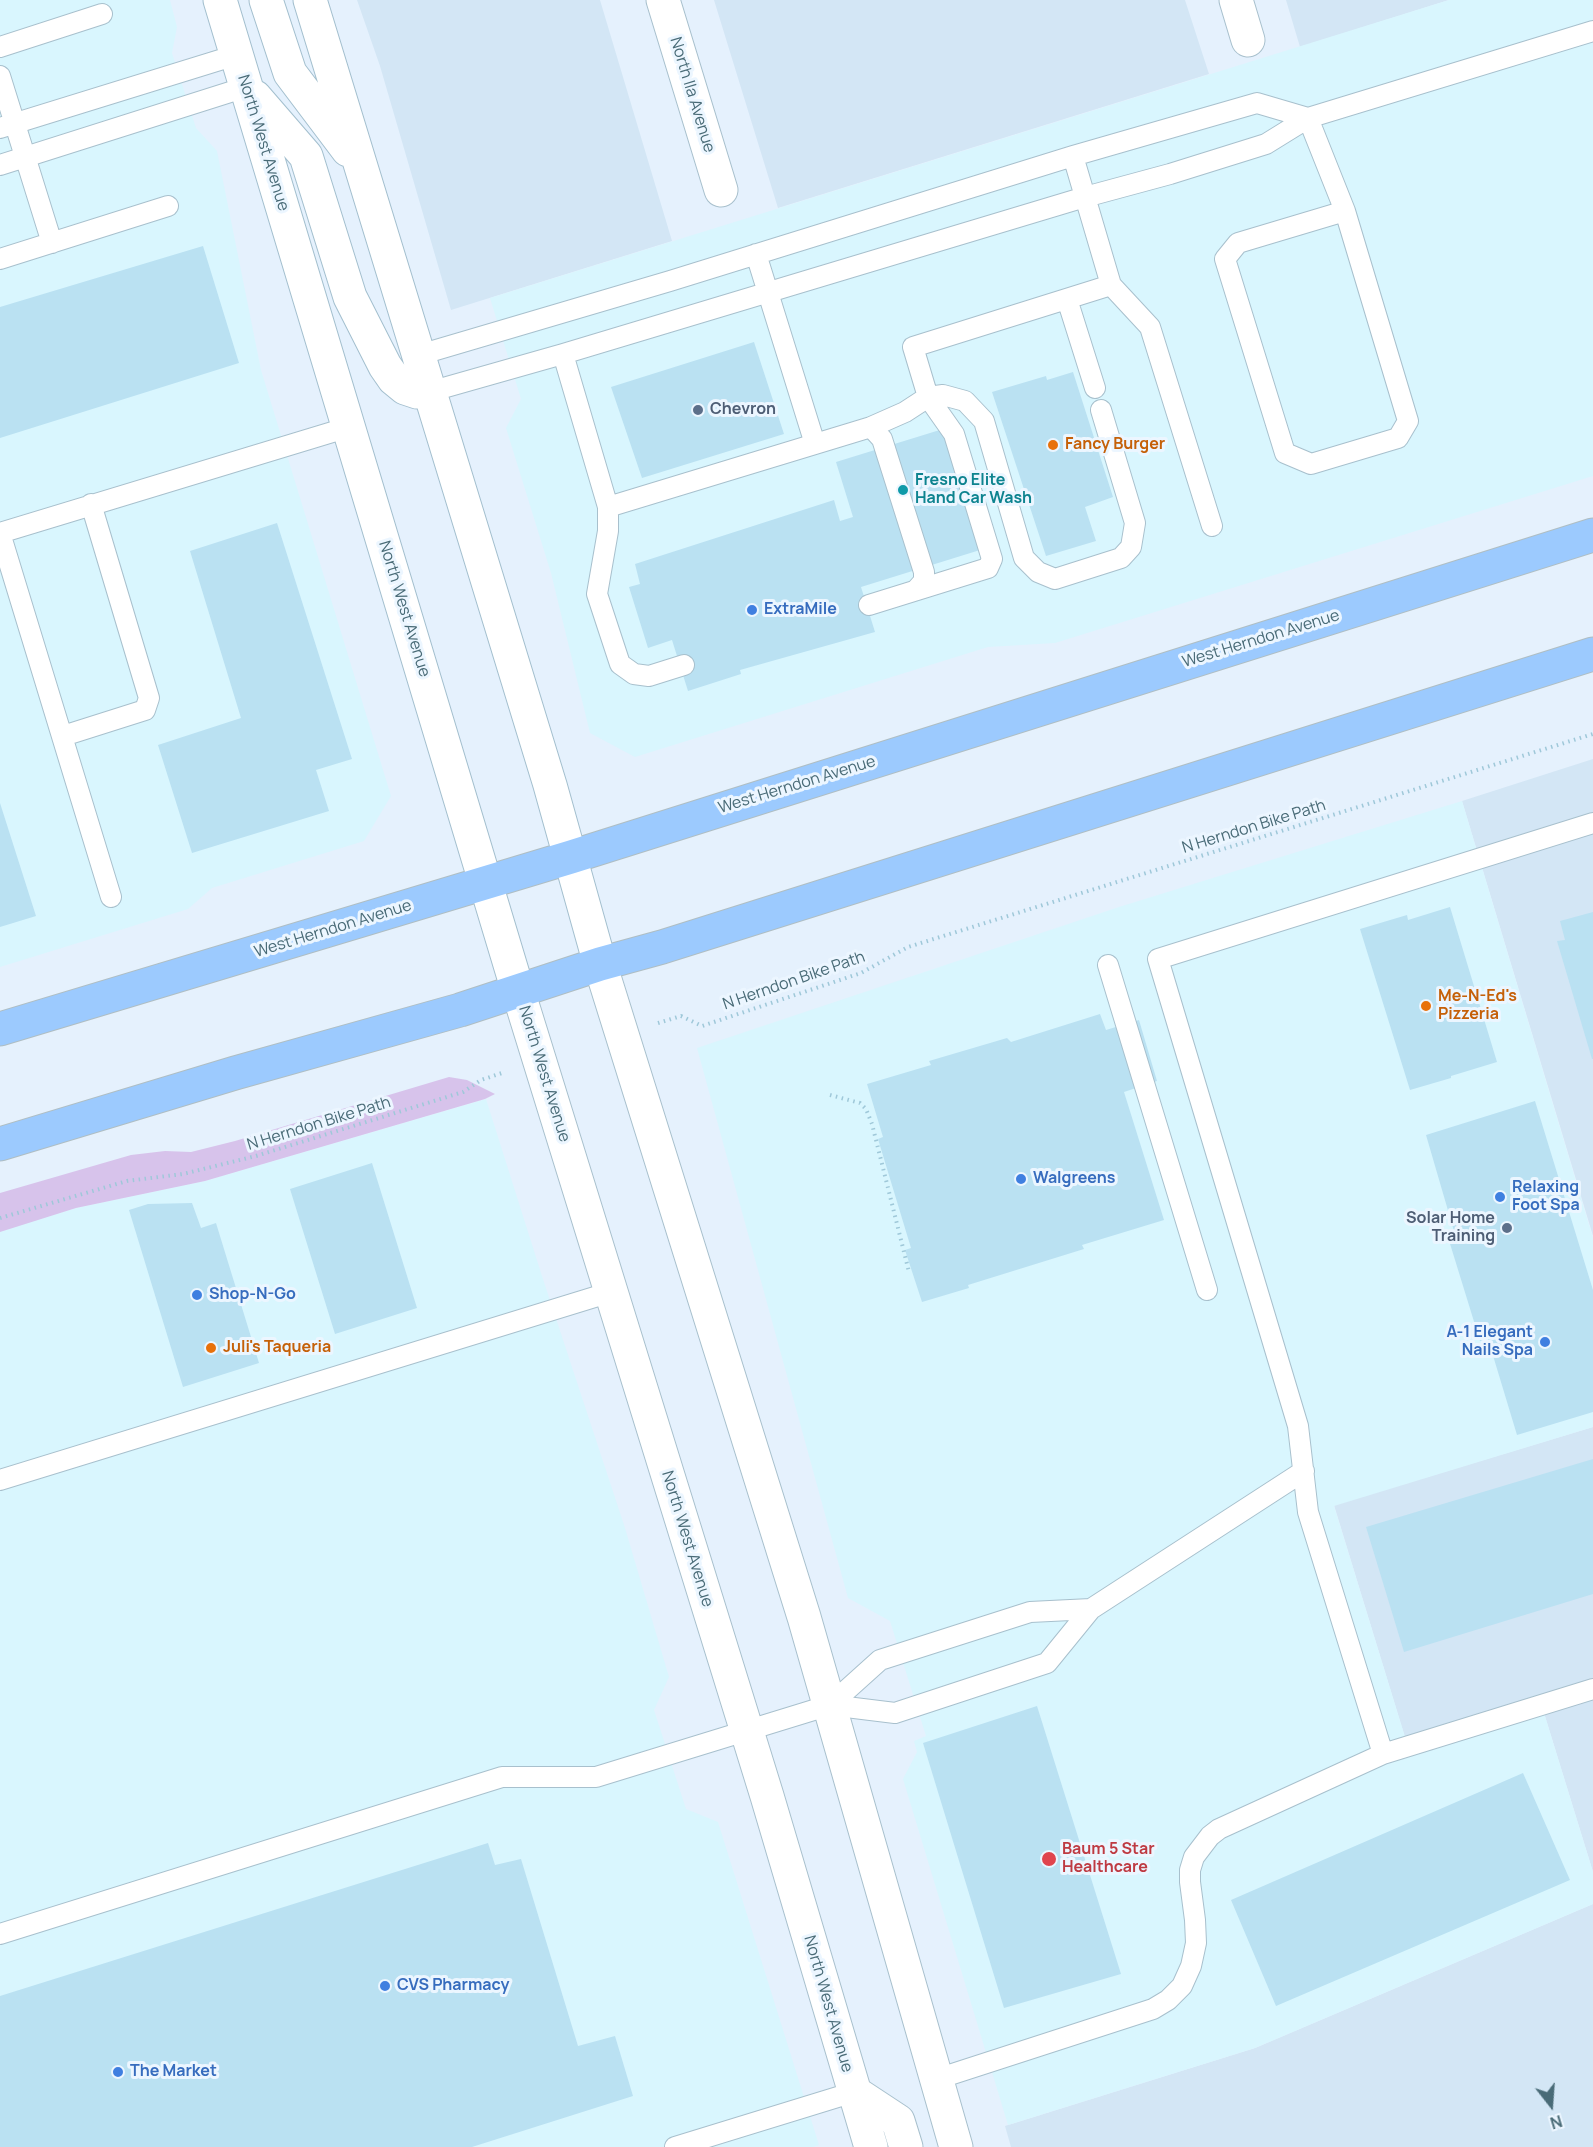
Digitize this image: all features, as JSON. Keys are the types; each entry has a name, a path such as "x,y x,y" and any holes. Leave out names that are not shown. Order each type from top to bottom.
{"main road":[{"name":"West Herndon Avenue","path":"0,1029 572,856 1593,535"},
{"path":"0,1144 235,1073 460,1010 600,964 662,947 1593,654"}],"street":[{"name":"North West Avenue","path":"220,0 518,991 871,2147"},
{"path":"266,0 291,73 362,168"},
{"path":"310,0 572,856 600,964 830,1705 956,2147"},
{"name":"North Ila Avenue","path":"663,0 721,190"},
{"path":"1236,0 1248,40"},
{"path":"246,87 306,156 350,297 385,366 394,379 405,388 417,392 429,392"},
{"path":"854,2092 898,2121 906,2147"}],"lane":[{"path":"0,47 102,14"},
{"path":"429,392 1085,197 1170,174 1266,144 1308,118 1593,31"},
{"path":"8,126 236,56"},
{"path":"0,76 8,126 25,157 52,243"},
{"path":"0,165 246,87"},
{"path":"419,355 1073,156 1257,103 1308,118"},
{"path":"1308,118 1345,211 1408,421 1398,438 1311,464 1285,453 1225,260 1238,243 1345,211"},
{"path":"1073,156 1111,285 1150,327 1212,526"},
{"path":"0,259 168,207"},
{"path":"756,254 815,444"},
{"path":"869,605 988,568 992,559 954,434 928,397 913,347 1111,285"},
{"path":"1067,298 1095,388"},
{"path":"563,354 608,507 608,531 597,594 620,664 634,674 649,676 684,665"},
{"path":"608,507 871,427 905,412 928,397 943,395 965,401 984,421 1024,558 1038,572 1055,579 1121,558 1131,547 1135,523 1101,410"},
{"path":"111,897 0,533 349,427"},
{"path":"871,427 882,439 924,572 924,581 916,590"},
{"path":"63,736 145,710 149,698 91,504"},
{"path":"1383,1754 1308,1512 1298,1426 1158,959 1593,823"},
{"path":"1108,965 1207,1290"},
{"path":"0,1480 611,1292"},
{"path":"830,1705 895,1713 1047,1663 1091,1609 1304,1471"},
{"path":"0,1934 502,1777 596,1777 830,1705 880,1660 1030,1612 1091,1609"},
{"path":"937,2079 1153,2009 1168,2000 1182,1986 1191,1966 1196,1942 1190,1870 1201,1846 1219,1829 1383,1754 1593,1689"},
{"path":"675,2147 854,2092"}],"path":[{"name":"N Herndon Bike Path","path":"622,1035 681,1016 702,1026 861,973 908,947 1593,734"},
{"name":"N Herndon Bike Path","path":"0,1218 127,1181 183,1174 256,1156 463,1092 481,1080 539,1060"},
{"path":"830,1095 860,1103 866,1109 872,1124 909,1272"}],"shaded area":[{"path":"0,0 170,0 177,27 172,53 196,128 217,151 261,370 391,796 364,841 212,888 188,909 0,967"},
{"path":"357,0 600,0 672,241 451,310 380,66"},
{"path":"714,0 1185,0 1209,74 778,208"},
{"path":"1286,0 1449,0 1300,47"},
{"path":"1449,0 1593,0 1593,476 1055,643 988,647 635,757 590,733 551,573 506,428 521,399 490,298"},
{"path":"1593,759 1593,1236 1462,801"},
{"path":"1462,801 1593,1238 1593,1427 1334,1506 1406,1740 1540,1700 1593,1872 1593,1904 1255,2048 1008,2125 903,1779 917,1752 914,1741 926,1736 890,1621 848,1598 697,1048 1119,907"},
{"path":"449,1077 467,1080 495,1094 485,1099 205,1181 76,1208 0,1232 0,1193 131,1155 165,1151 191,1152 235,1141"},
{"path":"486,1099 625,1528 669,1677 654,1710 686,1809 718,1822 819,2145 813,2147 0,2147 0,1231 76,1208 205,1181"},
{"path":"1593,1427 1593,1872 1540,1700 1406,1741 1334,1505"},
{"path":"1593,1904 1593,2147 1011,2147 1005,2126 1255,2048"}],"building":[{"path":"203,246 239,363 0,438 0,307"},
{"name":"Chevron","path":"754,342 784,434 642,478 611,387"},
{"name":"Fancy Burger","path":"1073,372 1113,497 1085,507 1096,541 1046,556 992,392 1046,376 1047,380"},
{"name":"ExtraMile","path":"943,429 980,550 861,587 875,632 740,670 741,674 688,691 672,640 648,648 629,587 640,584 635,564 834,500 840,521 853,517 836,462"},
{"path":"277,523 352,759 316,770 329,811 192,853 158,745 241,718 190,551"},
{"path":"0,803 36,916 0,927"},
{"path":"1450,907 1497,1062 1410,1090 1360,929 1407,915 1408,920"},
{"path":"1593,912 1592,1059 1557,941 1565,940 1560,921"},
{"name":"Walgreens","path":"1100,1014 1106,1030 1139,1020 1157,1081 1124,1092 1164,1220 1082,1245 1084,1249 968,1285 969,1288 922,1302 905,1250 911,1248 878,1139 883,1137 867,1084 931,1065 929,1061 1007,1038 1011,1042"},
{"path":"1535,1101 1593,1290 1593,1412 1517,1435 1488,1339 1480,1341 1447,1234 1454,1231 1426,1135"},
{"path":"372,1163 417,1308 335,1334 290,1189"},
{"name":"Shop-N-Go","path":"192,1203 201,1228 216,1223 259,1363 183,1387 129,1210 148,1204"},
{"path":"1593,1459 1593,1594 1404,1652 1366,1527"},
{"path":"1037,1706 1121,1974 1004,2008 923,1743"},
{"path":"1523,1773 1570,1880 1276,2006 1231,1900"},
{"name":"CVS Pharmacy","path":"488,1843 495,1865 521,1859 578,2046 615,2036 633,2096 472,2147 0,2147 0,1996"}],"place":[{"name":"Chevron","path":"698,410"},
{"name":"Fancy Burger","path":"1053,445"},
{"name":"Fresno Elite Hand Car Wash","path":"903,490"},
{"name":"ExtraMile","path":"752,610"},
{"name":"Me-N-Ed's Pizzeria","path":"1426,1006"},
{"name":"Walgreens","path":"1021,1179"},
{"name":"Relaxing Foot Spa","path":"1500,1197"},
{"name":"Solar Home Training","path":"1507,1228"},
{"name":"Shop-N-Go","path":"197,1295"},
{"name":"A-1 Elegant Nails Spa","path":"1545,1342"},
{"name":"Juli's Taqueria","path":"211,1348"},
{"name":"Baum 5 Star Healthcare","path":"1049,1859"},
{"name":"CVS Pharmacy","path":"385,1986"},
{"name":"The Market","path":"118,2072"}]}
